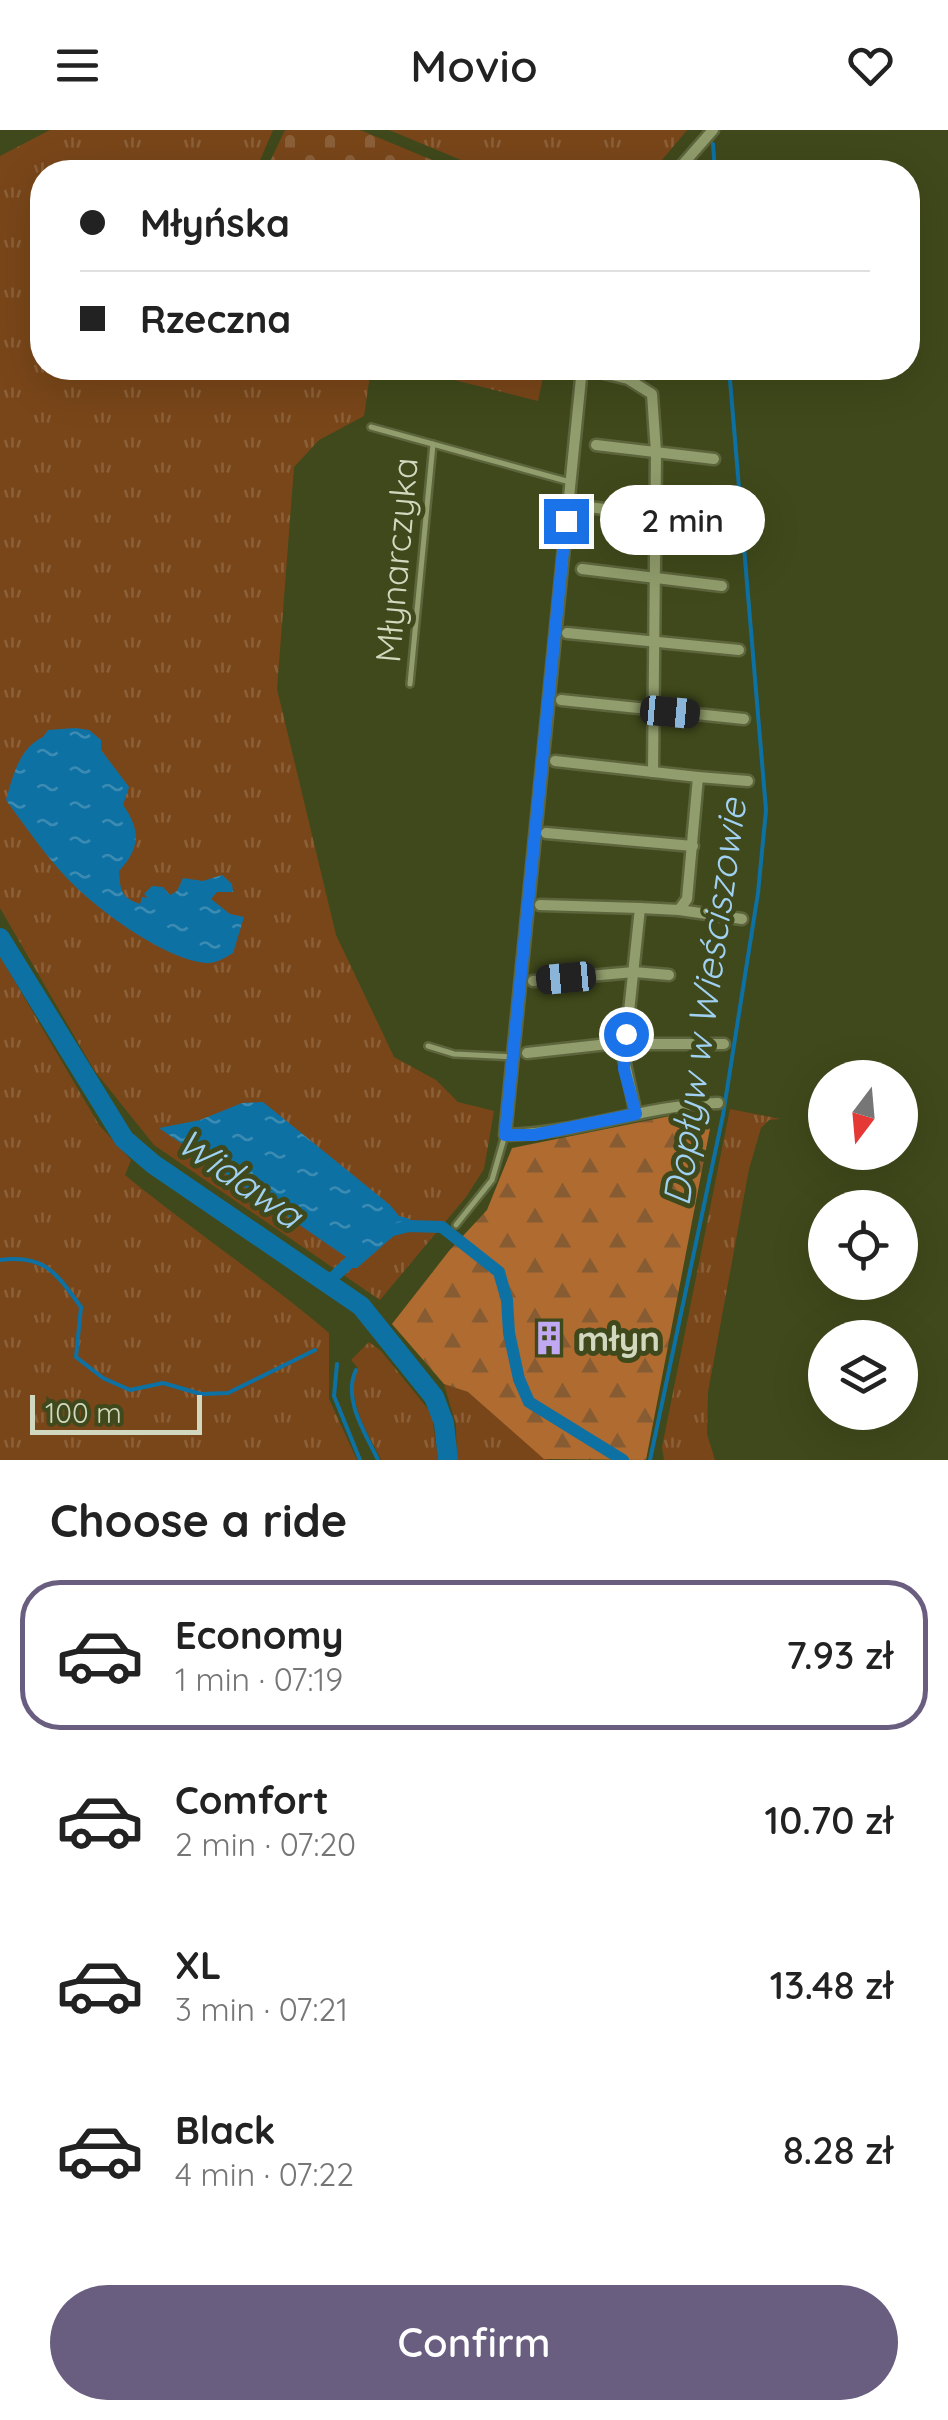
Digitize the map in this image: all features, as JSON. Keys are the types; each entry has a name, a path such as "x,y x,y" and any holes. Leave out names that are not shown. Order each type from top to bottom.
{"street":[{"path":"687,160 713,130"},
{"path":"581,380 505,1135 534,1135 678,1104 718,1103"},
{"path":"628,380 652,394 656,452 653,772"},
{"path":"596,445 714,459"},
{"path":"588,507 716,522"},
{"path":"582,569 722,586"},
{"path":"567,634 739,650"},
{"path":"560,700 744,719"},
{"path":"556,761 748,781"},
{"path":"679,910 687,899 698,777"},
{"path":"546,833 693,846"},
{"path":"540,905 679,910 742,919"},
{"path":"636,1114 624,1069 640,908"},
{"path":"533,981 634,972 669,974"},
{"path":"527,1053 625,1045 724,1044"}],"lane":[{"name":"Młynarczyka","path":"371,427 434,444 410,684"},
{"path":"434,444 570,482"},
{"path":"428,1046 454,1054 513,1057"},
{"path":"456,1225 492,1180 505,1135"}],"green space":[{"path":"50,130 273,130 260,160 30,160 30,380 369,380 364,416 319,440 294,467 277,689 336,935 394,1057 436,1080 458,1102 494,1111 484,1169 466,1197 380,1300 154,1145 94,1070 0,908 0,156"},
{"path":"285,130 360,130 432,160 271,160"},
{"path":"389,130 687,130 662,160 461,160"},
{"path":"455,380 542,380 538,401"},
{"path":"0,956 99,1125 131,1160 125,1175 329,1333 329,1399 357,1460 0,1460"},
{"path":"730,1109 781,1119 769,1120 761,1128 749,1169 708,1392 707,1434 715,1460 664,1460 662,1447"},
{"path":"713,1113 646,1460 544,1459 468,1392 444,1384 392,1324 487,1210 512,1148 680,1114"},
{"path":"369,1342 381,1351 432,1414 438,1460 381,1460 359,1415 354,1392 358,1368 351,1360"},
{"path":"444,1384 468,1392 549,1460 457,1460 456,1425"}],"water":[{"path":"48,730 89,730 101,740 101,750 129,787 123,805 136,839 131,855 119,871 125,896 140,904 142,897 148,898 144,894 152,886 163,887 170,895 177,891 183,878 203,881 222,875 232,884 233,892 217,892 211,899 230,914 244,917 233,953 213,963 190,960 155,945 121,923 69,880 6,800 28,748"},
{"path":"263,1102 399,1216 410,1219 408,1230 397,1233 357,1268 342,1274 333,1269 346,1257 159,1128 200,1120 242,1103"}],"waterway":[{"name":"Dopływ w Wieściszowie","path":"713,144 714,160"},
{"name":"Dopływ w Wieściszowie","path":"650,1460 723,1115 758,893 766,810 730,380"},
{"name":"Widawa","path":"0,938 124,1139 153,1164 361,1306 434,1397 444,1423 448,1460"},
{"path":"393,1230 409,1226 442,1227 499,1272 519,1379 529,1402 623,1460"},
{"path":"0,1260 28,1260 48,1268 81,1307 76,1357 103,1378 130,1390 163,1383 201,1394 228,1393 315,1350"},
{"path":"329,1281 349,1263"},
{"path":"337,1364 334,1396 360,1460"},
{"path":"356,1370 352,1381 354,1404 378,1460"}],"place":[{"name":"młyn","path":"549,1338"}],"route":[{"path":"566,521 505,1135 534,1135 636,1114 624,1069 626,1034"}]}
